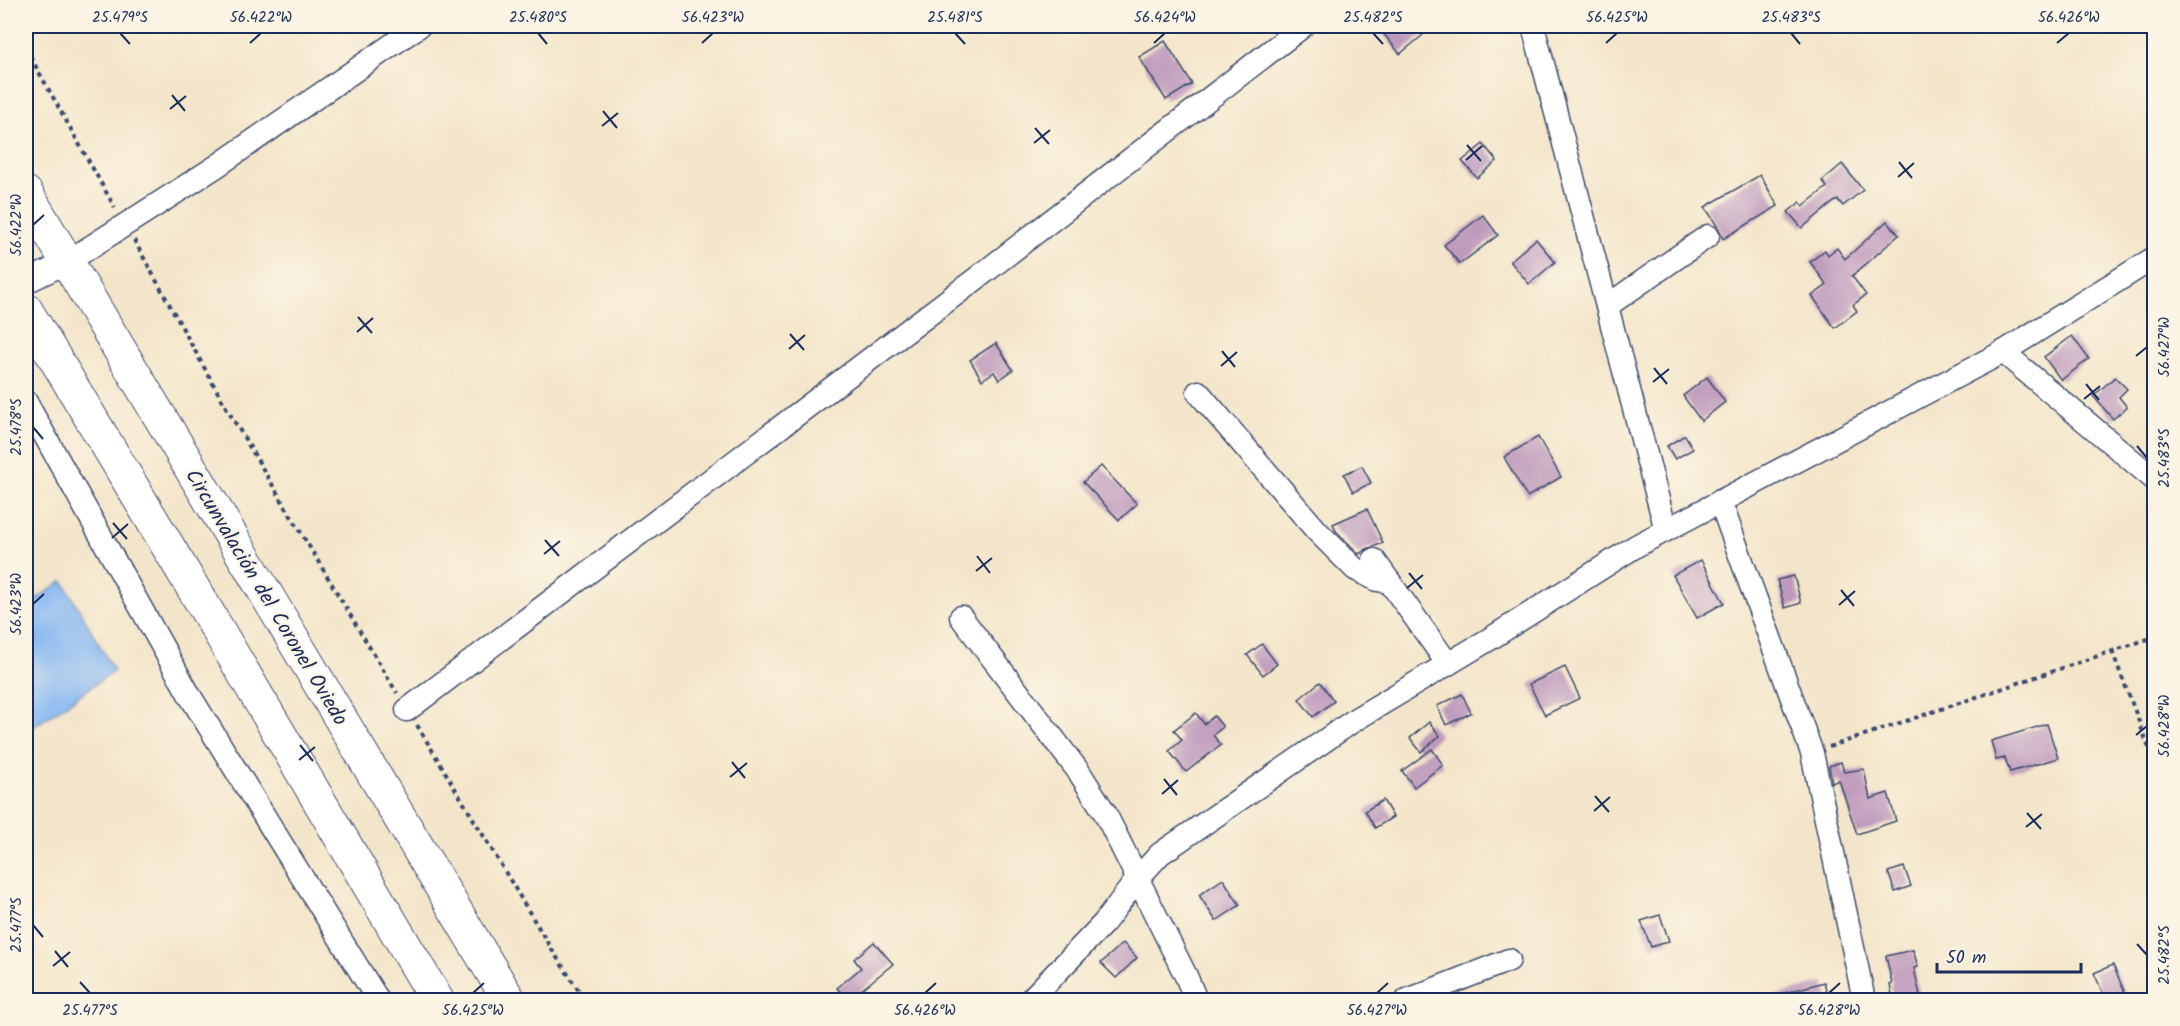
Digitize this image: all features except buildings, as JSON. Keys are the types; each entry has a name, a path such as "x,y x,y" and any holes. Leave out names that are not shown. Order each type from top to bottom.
{"highway":[{"name":"Circunvalación del Coronel Oviedo","path":"26,193 509,1000"},
{"path":"26,310 437,1000"}],"street":[{"path":"26,282 67,262 217,166 419,26"},
{"path":"407,710 981,275 1303,26"},
{"path":"1533,26 1666,530"},
{"path":"1607,306 1708,236"},
{"path":"1030,1000 1104,923 1138,878 1160,854 1356,719 1636,546 2003,352 2154,258"},
{"path":"2003,352 2154,479"},
{"path":"1198,392 1317,531 1355,569 1377,580 1390,582"},
{"path":"26,402 190,696 378,1000"},
{"path":"1720,501 1812,753 1861,1000"},
{"path":"1374,560 1448,664"},
{"path":"962,617 1079,772 1104,813 1138,878 1196,1000"},
{"path":"1407,1000 1509,960"}],"path":[{"path":"26,49 227,409 552,950 585,1000"},
{"path":"1812,753 2112,651 2153,638 2154,644"},
{"path":"2112,651 2154,761"}],"water":[{"path":"63,581 114,671 26,732 26,606"}]}
